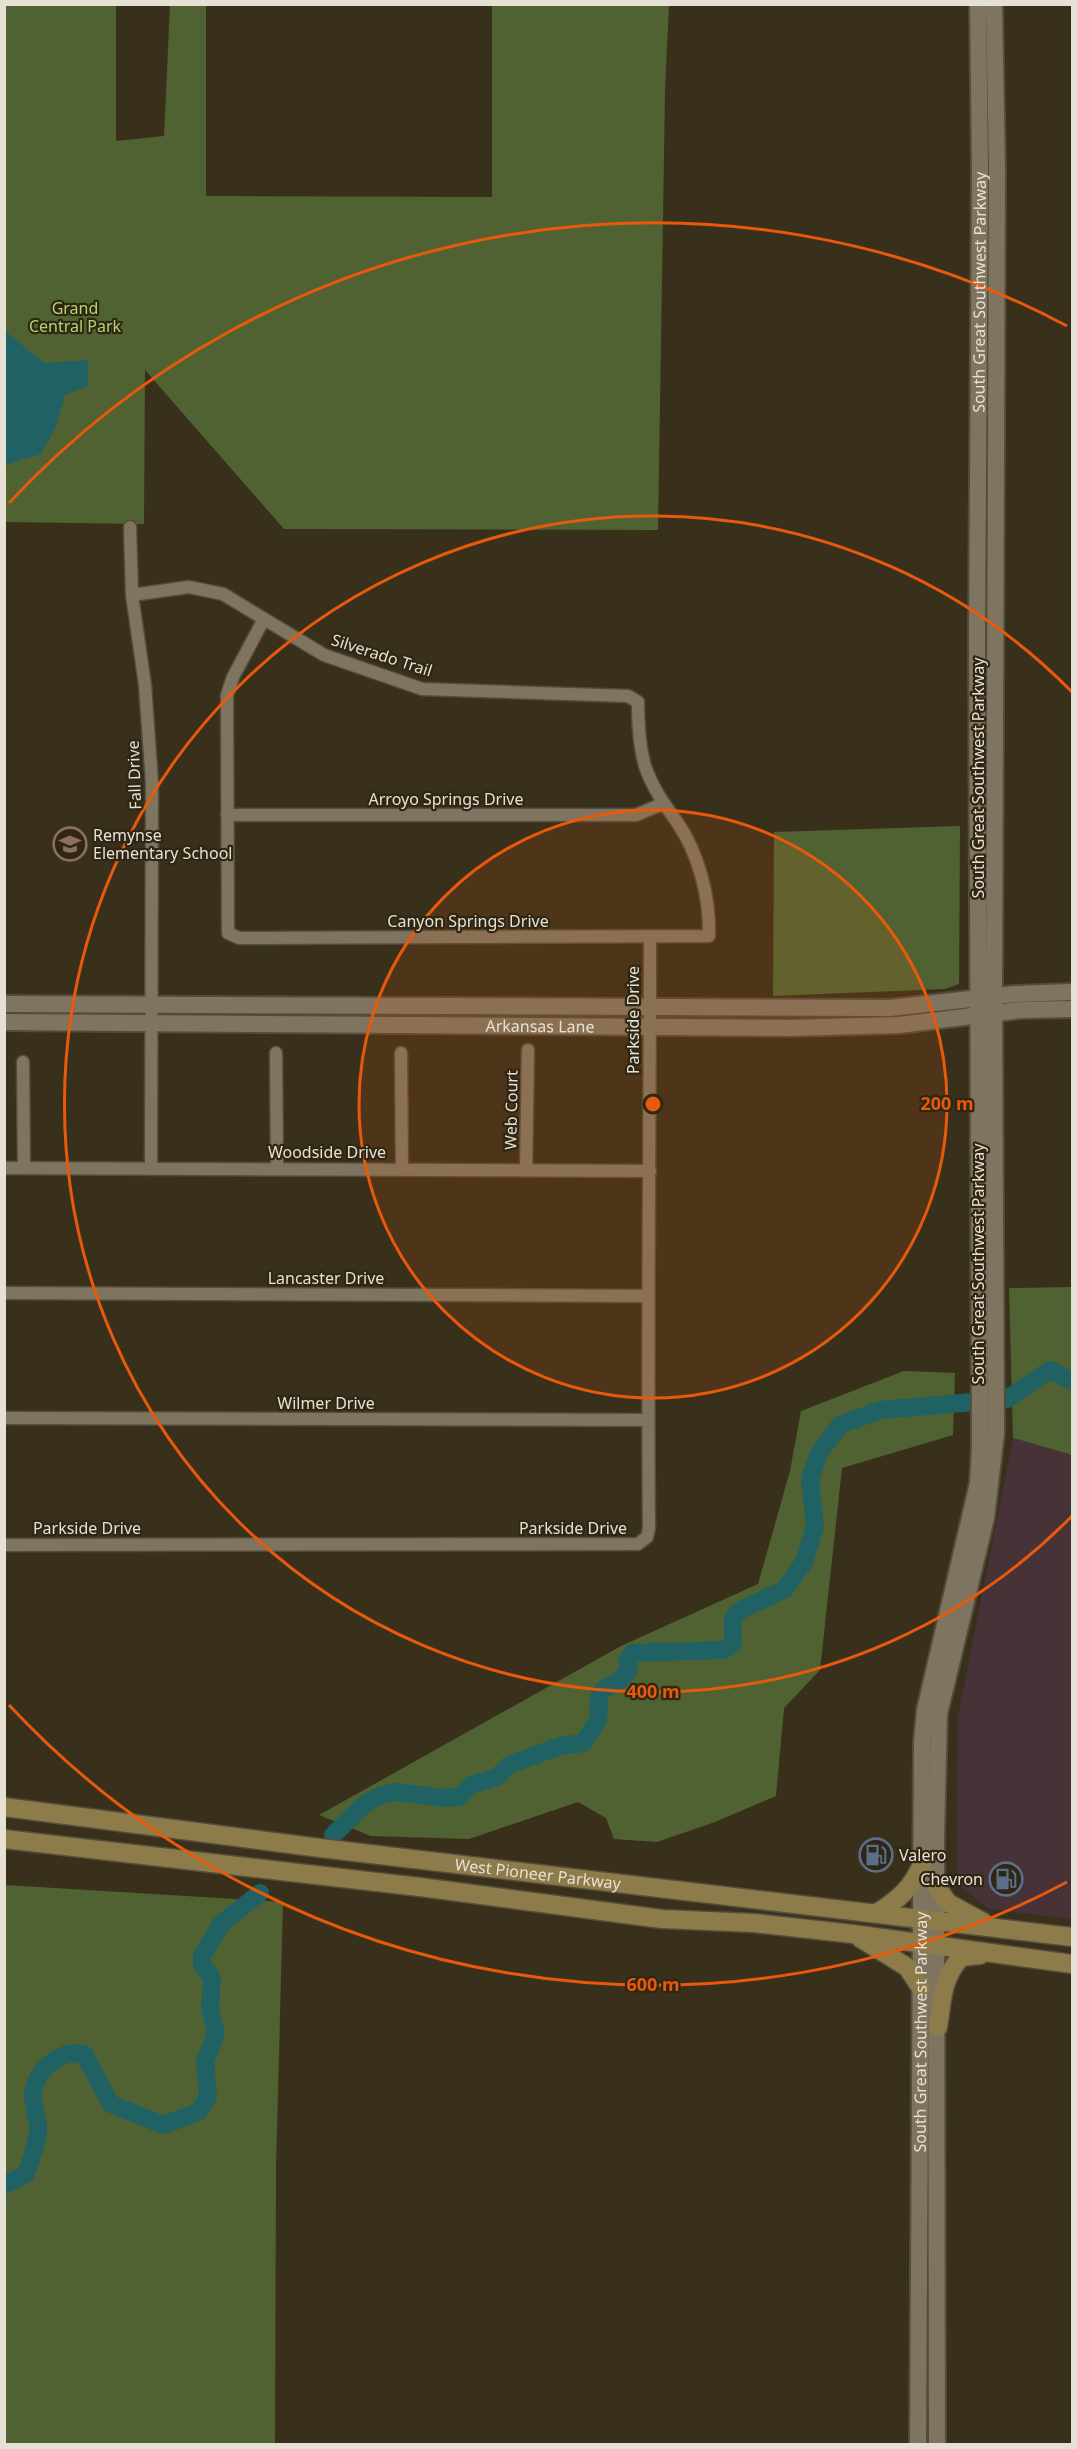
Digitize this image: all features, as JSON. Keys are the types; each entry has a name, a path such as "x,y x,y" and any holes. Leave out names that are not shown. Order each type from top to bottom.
{"main road":[{"name":"South Great Southwest Parkway","path":"978,4 980,204 977,633 987,816"},
{"name":"South Great Southwest Parkway","path":"937,2445 938,2026 930,1944 930,1920 922,1864 922,1743 925,1710 978,1483 987,816 997,632 994,4"},
{"path":"977,633 997,632"},
{"name":"Arkansas Lane","path":"4,1004 151,1014 788,1028 899,1025 986,1005 1072,992"},
{"name":"South Great Southwest Parkway","path":"930,1920 937,1887 939,1714 986,1518 996,1433 986,1005"},
{"name":"Arkansas Lane","path":"4,1022 151,1014 650,1008 890,1008 986,1005 1072,1009"},
{"name":"West Pioneer Parkway","path":"4,1807 320,1848 1072,1937"},
{"name":"West Pioneer Parkway","path":"4,1839 662,1918 754,1923 853,1934 1072,1964"},
{"path":"877,1913 897,1901 914,1883 922,1864"},
{"path":"937,1887 948,1903 1001,1929"},
{"path":"853,1934 907,1967 921,1988"},
{"name":"South Great Southwest Parkway","path":"918,2445 921,1988 930,1944"},
{"path":"938,2026 945,1979 950,1970 961,1957 994,1953"}],"street":[{"name":"Fall Drive","path":"130,527 132,595 146,685 152,783 151,1167"},
{"name":"Silverado Trail","path":"132,595 189,587 223,594 324,655 422,689 628,696 638,702 639,734 645,767 662,804"},
{"path":"227,815 227,695 233,677 264,619"},
{"name":"Arroyo Springs Drive","path":"227,815 636,815 662,804"},
{"name":"Canyon Springs Drive","path":"227,815 228,933 239,938 709,936 709,916 697,861 678,823 662,804"},
{"name":"Parkside Drive","path":"4,1545 638,1544 647,1537 649,1528 646,1296 650,1171 650,938"},
{"name":"Web Court","path":"526,1170 528,1050"},
{"path":"276,1053 277,1168"},
{"path":"401,1053 402,1169"},
{"path":"23,1062 24,1168"},
{"name":"Woodside Drive","path":"4,1168 650,1171"},
{"name":"Lancaster Drive","path":"4,1293 646,1296"},
{"name":"Wilmer Drive","path":"4,1418 648,1420"}],"shaded area":[{"path":"1013,1438 1072,1455 1072,1919 989,1909 957,1884 958,1717"}],"green space":[{"name":"Grand Central Park","path":"5,5 116,5 116,141 164,136 170,5 206,5 206,196 492,197 492,5 669,5 665,91 658,530 284,529 145,370 144,524 5,522"},
{"path":"960,826 959,984 945,989 773,996 774,832"},
{"path":"1072,1287 1072,1455 1013,1438 1009,1288"},
{"path":"904,1371 955,1373 953,1435 842,1468 820,1670 784,1708 776,1796 715,1822 657,1842 614,1839 606,1818 578,1802 469,1839 371,1836 319,1815 621,1646 758,1584 790,1471 801,1411"},
{"path":"5,1885 283,1902 276,2168 275,2444 5,2444"}],"water":[{"path":"5,331 44,363 88,360 88,386 65,395 56,427 41,454 5,465"}],"waterway":[{"path":"1007,1399 1050,1370 1072,1381"},
{"path":"333,1835 365,1804 381,1795 395,1792 445,1798 459,1797 471,1785 497,1777 509,1765 560,1746 583,1743 598,1721 599,1696 603,1690 620,1680 629,1670 627,1661 632,1653 724,1650 733,1643 733,1619 739,1611 785,1589 804,1562 815,1526 810,1479 819,1453 840,1425 880,1410 973,1402"},
{"path":"4,2185 26,2174 34,2152 38,2129 33,2096 35,2084 51,2063 67,2054 84,2054 111,2104 163,2125 198,2112 208,2097 205,2062 215,2036 210,2008 212,1978 202,1964 202,1956 222,1923 260,1893"}],"place":[{"name":"Remynse Elementary School","path":"70,844"},
{"name":"Valero","path":"876,1855"},
{"name":"Chevron","path":"1006,1879"}]}
